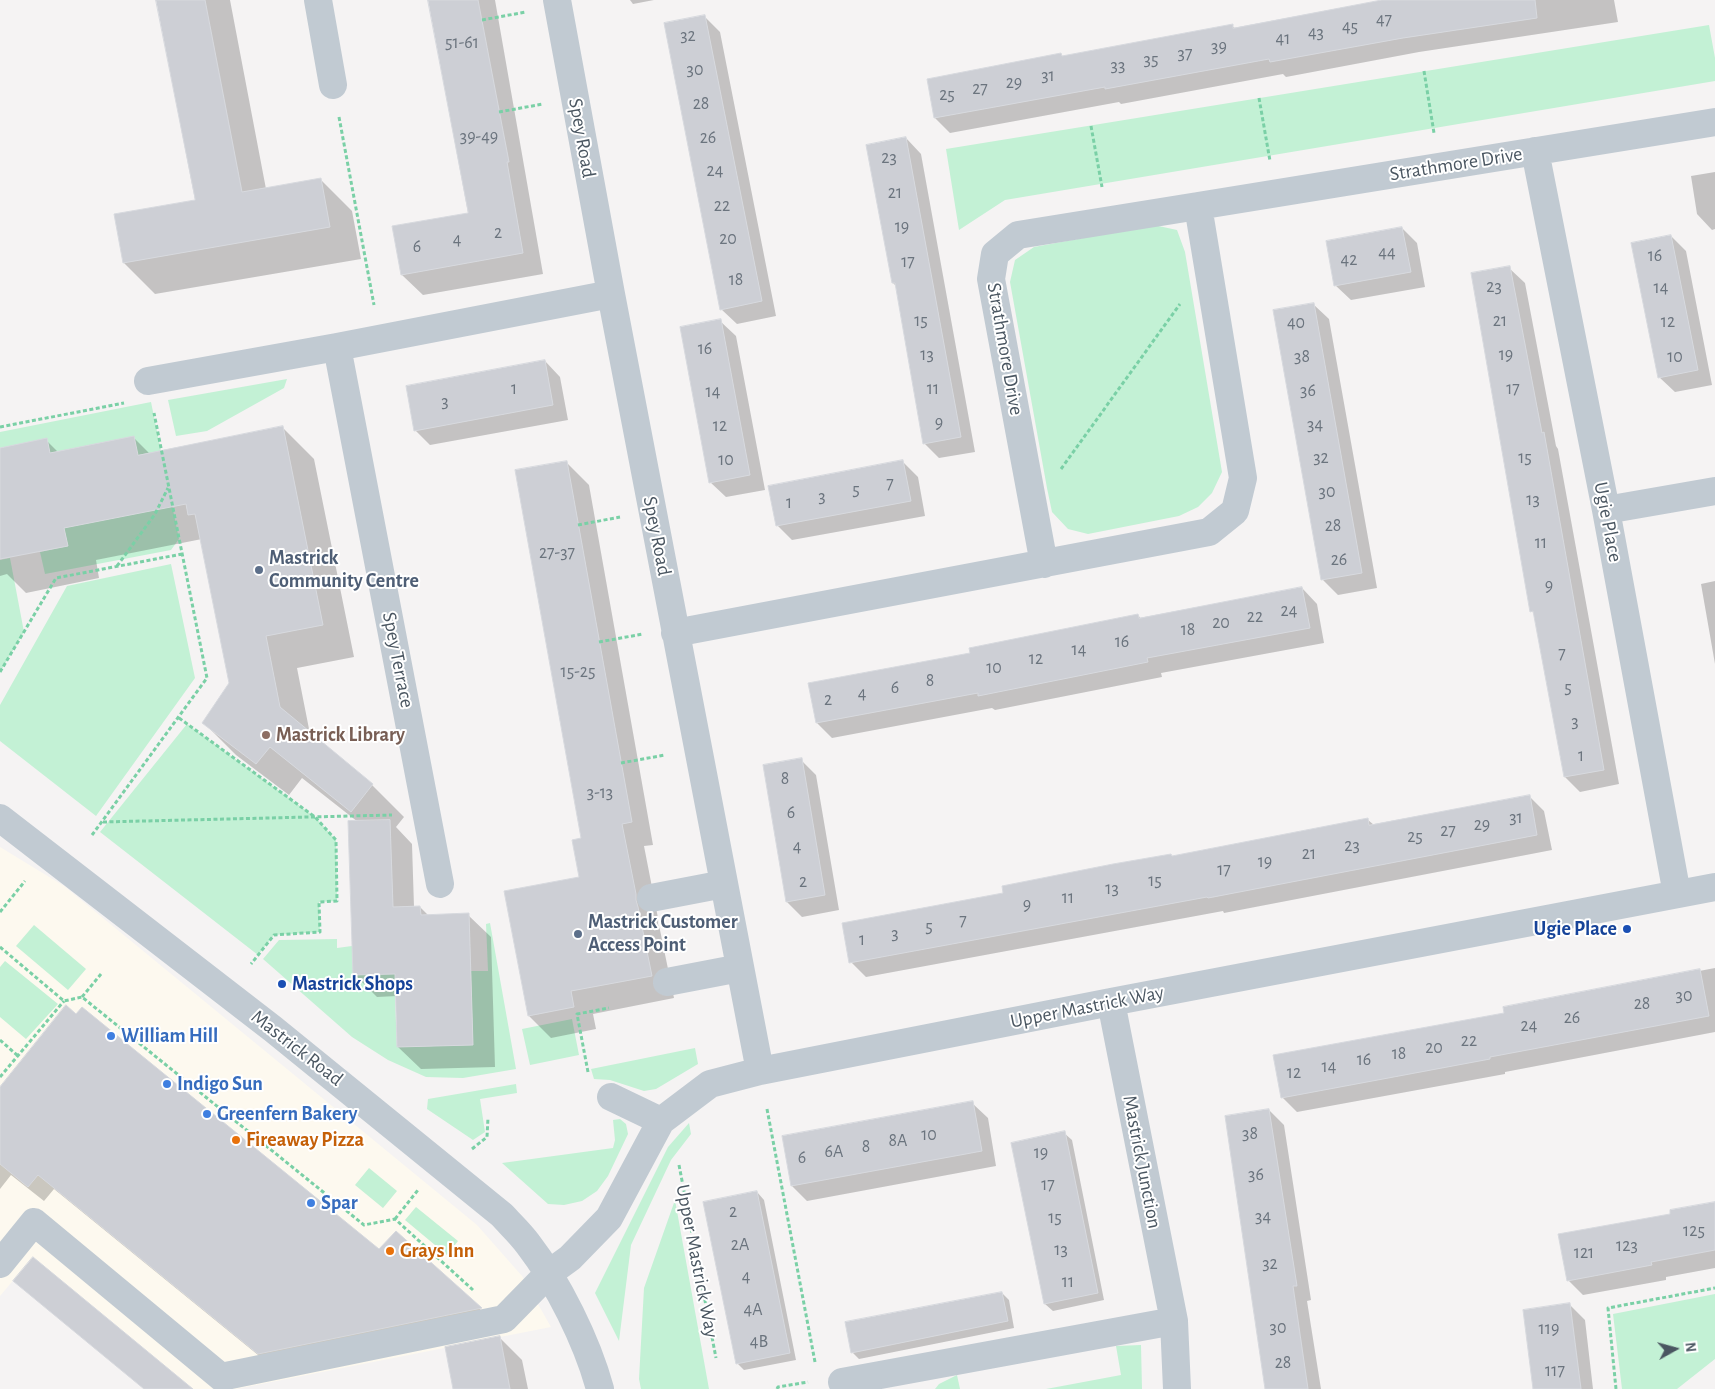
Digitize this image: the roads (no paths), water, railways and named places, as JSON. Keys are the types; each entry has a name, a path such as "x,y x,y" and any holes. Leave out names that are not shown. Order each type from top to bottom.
{"street":[{"path":"318,0 333,84"},
{"name":"Spey Road","path":"558,0 611,294 760,1071"},
{"name":"Strathmore Drive","path":"1044,564 991,279 994,254 1018,235 1715,122"},
{"name":"Ugie Place","path":"1535,151 1606,510 1677,894"},
{"path":"676,633 1208,532 1235,511 1242,478 1198,206"},
{"path":"140,391 337,347 611,294"},
{"name":"Spey Terrace","path":"337,347 440,884"},
{"path":"1606,510 1715,491"},
{"name":"Mastrick Road","path":"0,818 226,992 502,1215 528,1244 548,1274 573,1319 594,1368 600,1389"},
{"path":"651,898 724,884"},
{"name":"Upper Mastrick Way","path":"0,1264 34,1222 221,1377 504,1319 548,1274 570,1258 609,1218 661,1122 710,1084 760,1071 1112,1002 1715,887"},
{"path":"668,982 740,968"},
{"name":"Mastrick Junction","path":"1112,1002 1174,1321 1177,1389"},
{"path":"611,1098 661,1122"},
{"path":"842,1382 899,1380 1174,1321"}],"place":[{"name":"Mastrick Community Centre","path":"259,570"},
{"name":"Mastrick Library","path":"266,735"},
{"name":"Ugie Place","path":"1627,929"},
{"name":"Mastrick Customer Access Point","path":"578,934"},
{"name":"Mastrick Shops","path":"282,984"},
{"name":"William Hill","path":"111,1036"},
{"name":"Indigo Sun","path":"167,1084"},
{"name":"Greenfern Bakery","path":"207,1114"},
{"name":"Fireaway Pizza","path":"236,1140"},
{"name":"Spar","path":"311,1203"},
{"name":"Grays Inn","path":"390,1251"}]}
